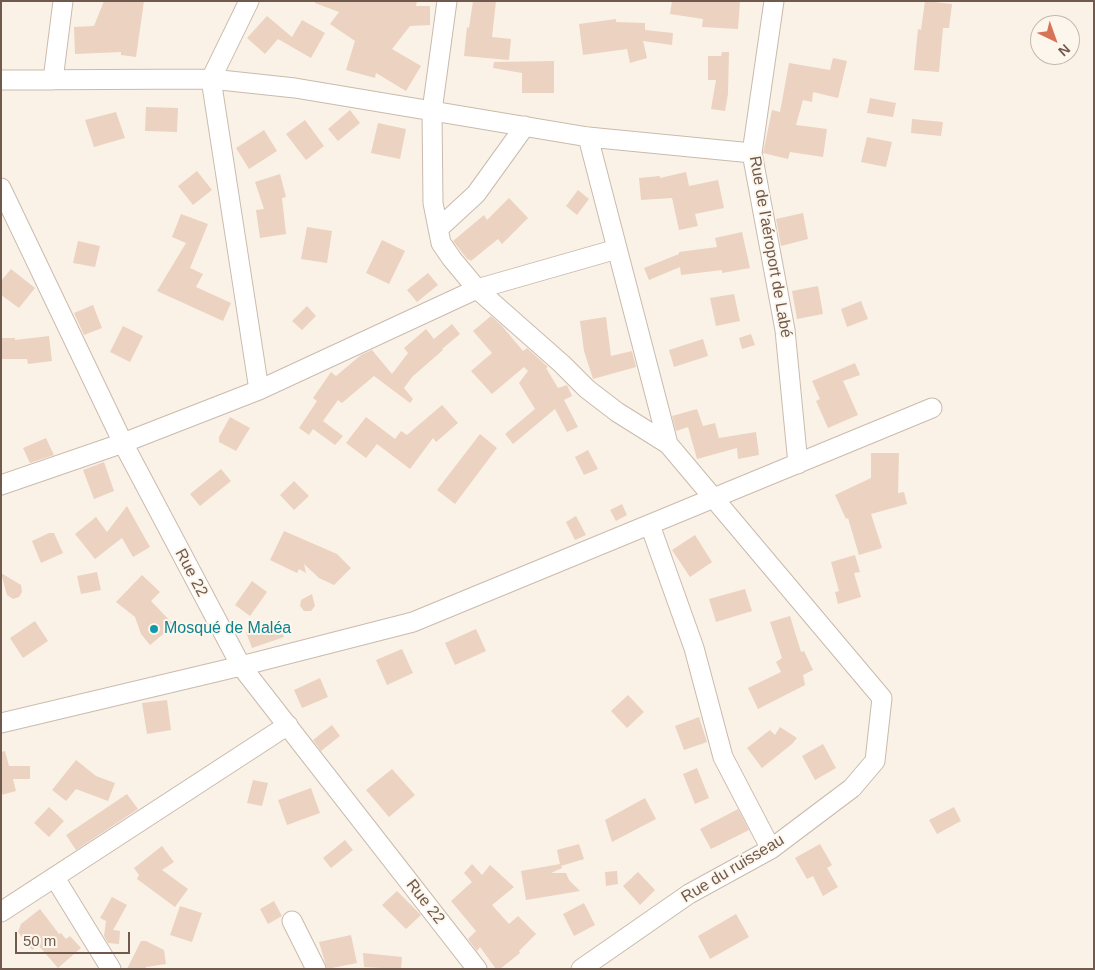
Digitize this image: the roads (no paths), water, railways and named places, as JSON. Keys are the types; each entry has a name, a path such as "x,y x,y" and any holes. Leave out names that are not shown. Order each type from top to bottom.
{"street":[{"path":"53,80 63,1"},
{"path":"249,1 211,80 259,390"},
{"path":"448,1 432,111 433,203 441,243 477,289 562,364 587,389 617,412 668,444 713,498"},
{"name":"Rue de l'aéroport de Labé","path":"774,1 752,153 785,330 798,464"},
{"path":"1,80 211,80 295,88 588,137 752,153"},
{"path":"438,229 476,194 525,126"},
{"path":"588,137 668,444"},
{"name":"Rue 22","path":"1,188 123,443 241,666 477,969"},
{"path":"1,485 123,443 259,390 477,289 617,249"},
{"path":"1,723 241,666 413,622 932,408"},
{"name":"Rue du ruisseau","path":"581,969 689,894 771,849 852,788 875,761 882,698 713,498"},
{"path":"650,525 694,648 723,758 771,849"},
{"path":"1,912 288,726"},
{"path":"55,878 111,969"},
{"path":"292,921 316,969"}],"place":[{"name":"Mosqué de Maléa","path":"154,629"}]}
